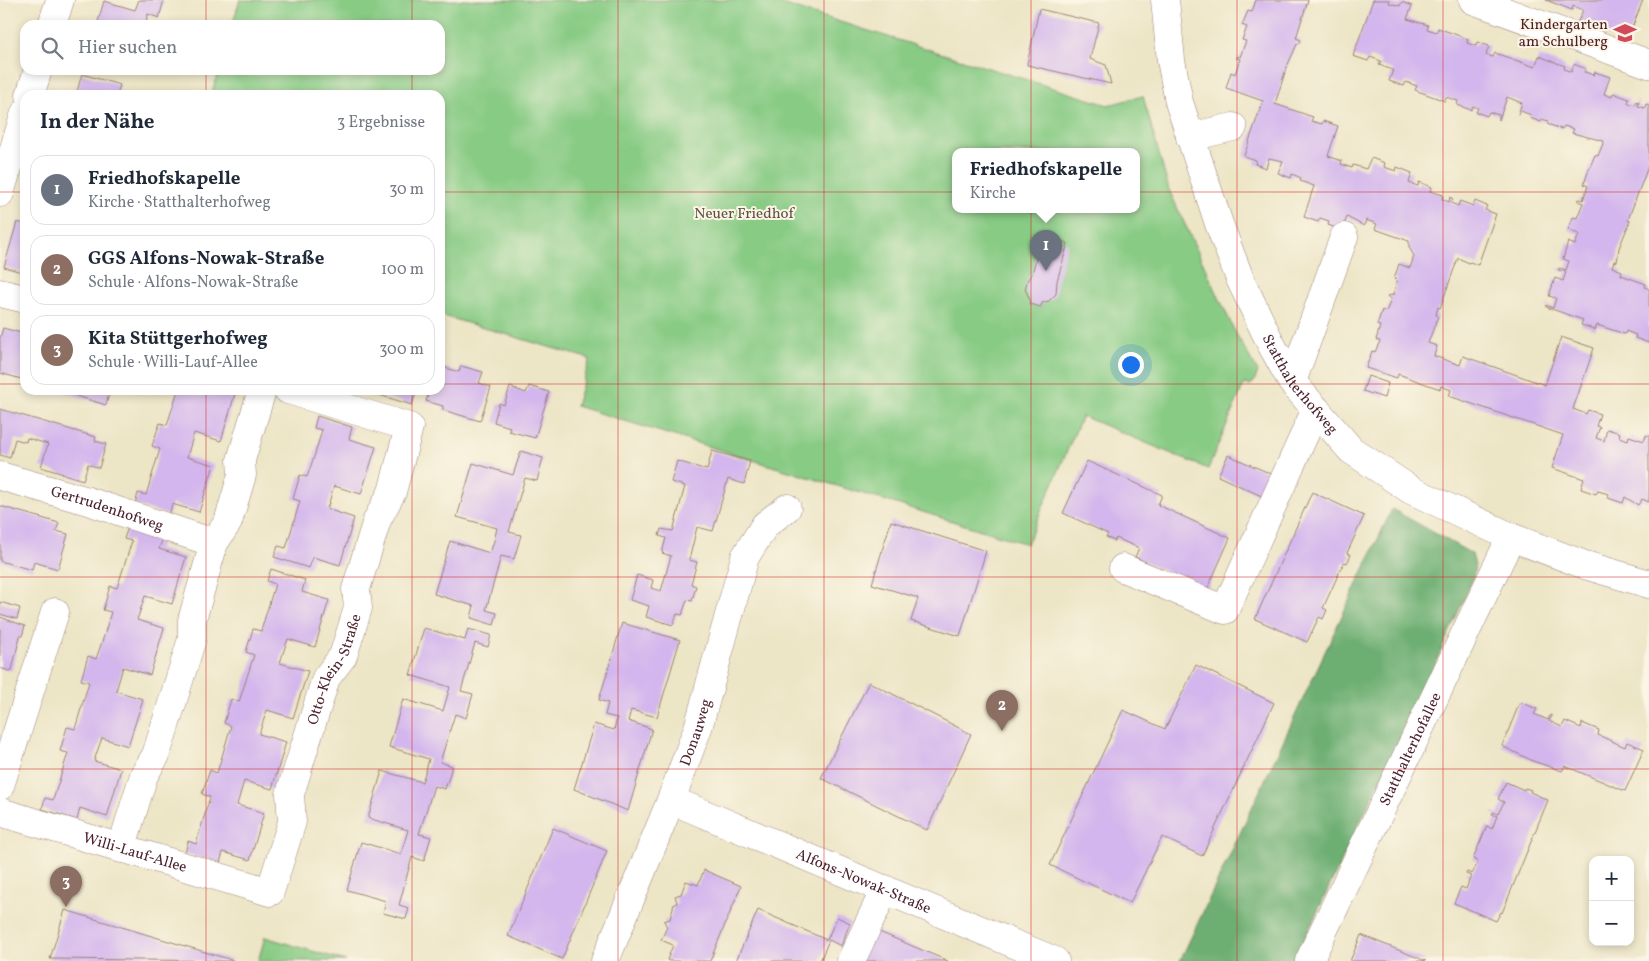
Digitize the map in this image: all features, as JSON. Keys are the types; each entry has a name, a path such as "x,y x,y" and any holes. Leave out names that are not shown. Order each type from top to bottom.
{"street":[{"path":"54,20 60,0"},
{"name":"Statthalterhofweg","path":"1165,0 1171,60 1179,102 1190,137 1240,279 1271,344 1292,382 1351,450 1411,490 1512,537 1585,565 1649,584"},
{"path":"1474,0 1649,64"},
{"path":"32,90 36,75"},
{"path":"1190,137 1233,127"},
{"path":"0,193 20,128"},
{"path":"1292,382 1344,237"},
{"path":"0,292 20,298"},
{"path":"121,849 144,774 156,755 192,639 192,620 214,543 228,522 234,503 242,475 241,460 260,395"},
{"name":"Otto-Klein-Straße","path":"270,892 292,822 290,794 326,678 343,656 358,608 356,590 377,520 392,492 409,427 304,395"},
{"path":"1123,568 1225,610 1316,409"},
{"name":"Gertrudenhofweg","path":"0,476 88,501 214,543"},
{"name":"Donauweg","path":"605,961 672,800 698,728 745,557 765,525 787,508"},
{"name":"Statthalterhofallee","path":"1310,961 1512,537"},
{"path":"0,786 55,612"},
{"name":"Alfons-Nowak-Straße","path":"672,800 1055,961"},
{"name":"Willi-Lauf-Allee","path":"0,812 270,892"},
{"path":"851,961 884,889"}],"green space":[{"name":"Neuer Friedhof","path":"240,0 769,0 1108,105 1143,96 1169,190 1235,332 1258,372 1254,382 1250,385 1244,384 1208,469 1082,416 1027,544 576,406 590,359 445,316 445,90 213,90 217,75 445,75 445,20 234,20"},
{"path":"1392,509 1472,554 1475,565 1473,579 1430,675 1294,961 1180,961"},
{"path":"265,937 346,961 258,961"}],"building":[{"path":"139,0 164,0 159,18 148,14 146,20 98,20 104,1 135,10"},
{"path":"1256,0 1308,0 1296,38 1301,40 1297,44 1286,69 1275,104 1313,117 1311,121 1322,124 1323,121 1338,126 1328,156 1342,161 1341,164 1352,168 1353,165 1366,169 1371,158 1385,163 1384,167 1396,171 1397,167 1412,173 1409,183 1418,186 1419,182 1432,187 1430,191 1443,195 1442,199 1449,202 1450,197 1453,199 1451,203 1458,206 1460,201 1473,206 1475,201 1487,206 1485,210 1496,214 1478,265 1458,258 1440,308 1438,307 1436,315 1438,316 1428,343 1437,346 1434,356 1460,365 1463,356 1545,385 1561,337 1594,348 1573,409 1586,414 1588,410 1600,414 1596,426 1600,427 1596,438 1604,441 1607,429 1620,433 1619,437 1628,440 1629,436 1644,441 1646,435 1649,436 1649,502 1642,499 1638,505 1625,497 1623,503 1608,498 1609,494 1598,491 1596,494 1581,489 1584,479 1552,468 1563,435 1449,396 1451,390 1441,386 1440,389 1398,374 1397,378 1366,368 1372,351 1375,352 1380,341 1376,340 1380,326 1377,325 1382,310 1386,312 1391,299 1387,296 1393,295 1397,280 1394,279 1399,264 1410,268 1414,256 1409,247 1409,241 1375,229 1377,224 1366,220 1364,226 1347,217 1342,230 1328,225 1329,221 1320,218 1318,222 1304,217 1314,186 1300,181 1301,178 1292,174 1291,178 1278,173 1283,161 1269,158 1266,168 1255,164 1256,160 1244,156 1263,101 1226,88 1231,72 1235,74 1240,59 1236,58 1237,56 1240,57 1246,41 1242,40 1247,27 1242,25 1248,11 1252,12"},
{"path":"1373,0 1390,0 1389,3 1400,6 1402,2 1412,6 1407,19 1428,25 1427,29 1437,32 1438,28 1468,39 1467,43 1476,46 1477,42 1489,46 1486,55 1493,57 1495,53 1535,67 1539,56 1565,66 1564,69 1571,72 1574,64 1586,69 1584,72 1594,75 1595,72 1610,77 1604,94 1612,97 1613,93 1629,99 1628,103 1635,105 1637,101 1639,102 1638,106 1645,108 1646,104 1649,105 1649,164 1628,220 1630,221 1619,248 1617,262 1614,261 1612,267 1622,271 1621,275 1646,284 1645,287 1649,289 1649,343 1635,338 1636,335 1626,331 1625,334 1597,325 1595,330 1581,325 1583,320 1546,307 1546,305 1553,308 1556,298 1549,296 1555,278 1563,281 1566,272 1558,270 1559,268 1566,270 1569,261 1563,259 1568,242 1575,245 1579,234 1568,230 1573,217 1577,218 1583,203 1578,201 1579,199 1583,200 1588,186 1584,184 1589,169 1595,155 1598,156 1604,141 1572,133 1574,129 1564,126 1562,129 1547,124 1548,121 1542,119 1541,122 1530,118 1531,115 1521,111 1518,115 1522,103 1507,97 1499,120 1499,115 1489,112 1487,116 1476,112 1478,108 1473,106 1471,110 1457,105 1458,101 1446,97 1445,101 1415,90 1417,86 1406,82 1404,86 1389,81 1393,70 1379,65 1381,61 1370,57 1368,61 1353,56"},
{"name":"Kindergarten am Schulberg","path":"1546,0 1643,0 1626,43 1577,24 1583,10 1573,6 1572,10"},
{"path":"1039,9 1099,23 1090,59 1106,65 1111,84 1027,65"},
{"path":"82,75 120,85 118,90 77,90"},
{"path":"17,222 20,223 20,272 4,267"},
{"path":"1042,236 1068,243 1057,281 1056,294 1049,301 1042,303 1041,307 1029,304 1030,300 1025,289 1028,279 1032,274"},
{"path":"3,328 20,333 20,379 0,373 0,338"},
{"path":"461,366 483,372 479,383 491,387 480,421 443,410 443,406 426,401 428,395 445,395 445,368 459,372"},
{"path":"1368,376 1388,383 1384,398 1363,391"},
{"path":"529,386 549,392 535,438 509,431 510,427 494,422 499,403 504,405 510,387 526,393"},
{"path":"73,395 109,395 106,405"},
{"path":"176,395 235,395 221,441 194,433 187,457 214,465 199,512 172,504 169,515 135,505 138,493 146,495 160,449 152,446 160,423 167,425"},
{"path":"379,395 415,395 412,405"},
{"path":"0,409 96,437 95,441 106,444 99,468 88,464 83,480 41,467 48,444 27,438 26,442 15,439 10,458 0,455"},
{"path":"317,416 352,427 349,439 376,447 361,494 334,486 327,509 354,518 340,565 313,557 309,568 274,557 278,546 286,548 300,501 293,499 300,475 307,477 315,454 322,430 314,428"},
{"path":"521,451 543,458 537,481 525,478 509,532 521,535 514,559 501,556 486,610 497,613 494,625 471,618 474,606 434,594 450,541 490,553 494,541 497,528 457,517 473,463 513,475"},
{"path":"712,451 750,461 744,484 728,479 713,531 697,527 689,560 697,562 691,584 696,586 692,601 687,600 682,615 677,614 673,625 646,617 649,606 630,600 637,575 653,580 651,588 661,591 671,556 662,553 666,538 659,536 661,529 673,531 685,486 671,482 677,461 707,470"},
{"path":"1228,455 1276,476 1266,498 1218,476"},
{"path":"1087,461 1162,495 1158,505 1230,538 1207,590 1135,557 1139,548 1116,538 1115,541 1106,537 1108,534 1063,513"},
{"path":"1312,492 1364,516 1347,553 1351,555 1347,563 1344,562 1323,608 1327,610 1323,619 1319,617 1307,642 1255,619"},
{"path":"0,506 59,523 56,531 68,534 58,569 34,562 32,570 0,561"},
{"path":"891,521 986,551 960,636 911,621 918,598 872,584"},
{"path":"128,527 163,538 159,549 186,557 172,604 145,596 137,620 164,628 150,675 123,667 116,691 143,699 128,746 102,738 94,761 121,769 107,817 80,808 77,820 42,809 45,798 53,800 68,753 60,751 67,727 75,729 89,682 81,680 88,656 96,659 104,636 111,612 103,610 110,586 117,588 132,541 124,539"},
{"path":"271,569 305,580 302,592 329,600 315,647 288,639 280,663 308,671 293,718 267,710 259,734 286,742 272,789 244,781 237,805 264,813 250,860 223,852 220,863 185,853 188,841 196,844 210,797 202,794 210,770 217,773 231,726 224,723 231,699 239,702 254,655 246,652 253,629 261,631 275,584 267,581"},
{"path":"0,602 20,608 17,619 0,614"},
{"path":"0,617 25,626 22,636 20,636 12,670 9,671 0,668"},
{"path":"622,623 680,640 657,717 631,710 628,721 652,729 628,811 574,789 594,724 614,730 617,718 605,715 608,703 599,700"},
{"path":"424,628 465,640 468,629 491,635 488,647 475,643 461,691 473,694 466,718 455,714 440,762 452,766 445,789 434,786 419,834 431,837 424,861 412,857 399,905 409,908 406,919 383,913 386,901 347,890 361,842 401,854 408,830 368,818 382,771 422,782 426,770 429,759 389,747 403,699 443,711 450,687 410,675"},
{"path":"1196,665 1274,703 1202,856 1162,837 1130,903 1050,865 1123,710 1165,729"},
{"path":"869,682 971,734 927,830 821,778"},
{"path":"1520,702 1537,709 1534,714 1548,720 1550,715 1552,716 1549,721 1562,727 1565,721 1581,728 1582,723 1599,730 1598,735 1625,747 1627,742 1644,749 1625,791 1565,766 1562,771 1533,761 1502,746"},
{"path":"1506,782 1524,790 1525,788 1531,790 1530,792 1548,800 1502,913 1496,921 1454,903 1461,887 1466,889 1471,876 1466,874 1467,872 1472,874 1478,862 1473,859 1487,826 1492,829 1497,816 1492,814 1493,812 1498,814 1504,802 1498,799"},
{"path":"553,828 607,851 562,959 508,936"},
{"path":"704,870 741,886 710,961 669,961 667,960 673,945 661,940 667,927 664,921 670,919 674,904 677,902 675,896 681,894 686,881 698,885"},
{"path":"65,910 235,961 50,959"},
{"path":"758,910 827,940 837,917 850,923 841,946 829,940 820,961 736,961"},
{"path":"872,929 948,961 859,961"},
{"path":"1361,935 1426,961 1350,961"}],"place":[{"name":"Kindergarten am Schulberg","path":"1625,33"},
{"name":"Friedhofskapelle","path":"1046,271"},
{"name":"GGS Alfons-Nowak-Straße","path":"1002,731"},
{"name":"Kita Stüttgerhofweg","path":"66,907"}]}
